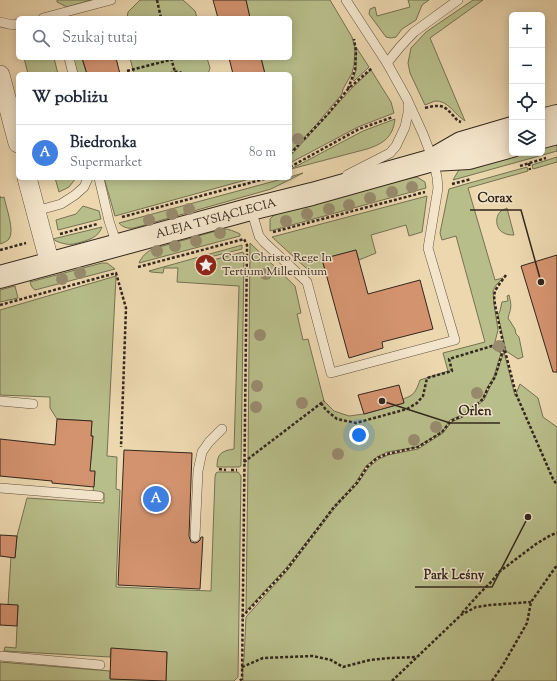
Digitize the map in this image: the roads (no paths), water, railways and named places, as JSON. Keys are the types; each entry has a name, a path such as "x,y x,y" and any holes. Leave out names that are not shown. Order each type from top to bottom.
{"street":[{"path":"0,75 16,135"},
{"path":"545,119 557,116"},
{"name":"ALEJA TYSIĄCLECIA","path":"433,160 461,143 509,129"},
{"path":"545,136 557,133"},
{"name":"ALEJA TYSIĄCLECIA","path":"0,277 312,194 433,160 469,158 509,147"},
{"path":"28,180 50,264"}],"lane":[{"path":"59,16 111,0"},
{"path":"251,209 259,236 307,282 331,373 455,340 428,248 438,188 433,160 407,100 387,63 346,0"},
{"path":"387,63 414,32 458,0"},
{"path":"0,22 16,24"},
{"path":"70,60 72,72"},
{"path":"312,194 390,152 396,146 405,127 408,113 407,100"},
{"path":"36,211 61,204 84,187 87,180"},
{"path":"99,180 109,221 117,245"},
{"path":"0,401 33,404"},
{"path":"195,536 198,471 202,452 209,442 222,429"},
{"path":"0,488 99,496"},
{"path":"0,656 100,665"}],"place":[{"name":"Cum Christo Rege In Tertium Millennium","path":"206,265"},
{"name":"Corax","path":"541,282"},
{"name":"Orlen","path":"382,401"},
{"name":"Biedronka","path":"156,499"},
{"name":"Park Leśny","path":"528,517"}]}
